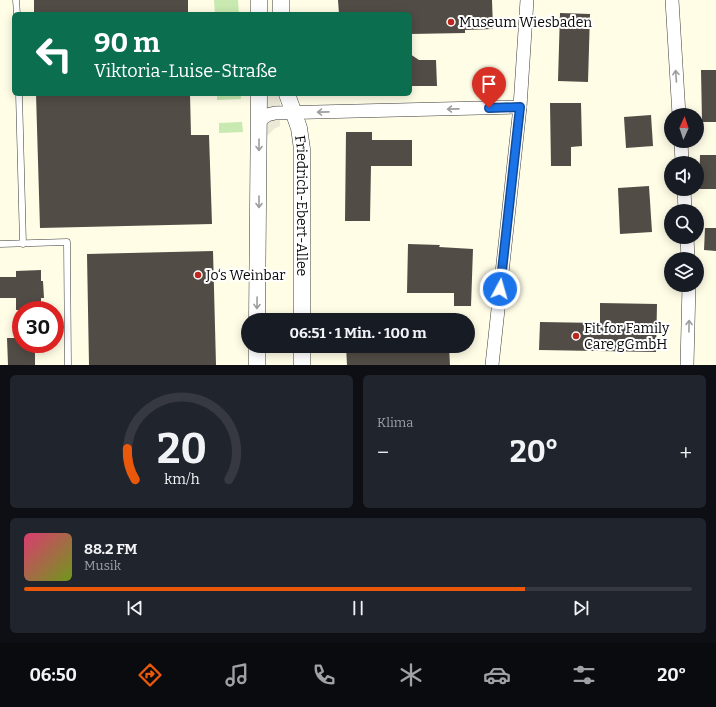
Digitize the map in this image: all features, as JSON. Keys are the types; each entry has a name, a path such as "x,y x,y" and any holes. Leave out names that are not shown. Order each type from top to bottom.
{"street":[{"path":"259,0 259,12"},
{"path":"282,0 282,12"},
{"path":"492,365 520,107 527,0"},
{"path":"672,0 679,108"},
{"path":"257,313 259,96"},
{"name":"Friedrich-Ebert-Allee","path":"288,96 301,137 302,148 302,313"},
{"path":"259,121 270,114 293,112 520,107"},
{"path":"687,365 689,292"},
{"path":"257,353 257,365"},
{"path":"302,353 302,365"}],"lane":[{"path":"16,0 17,12"},
{"path":"19,96 23,244"},
{"path":"0,244 67,242 68,365"}],"green space":[{"path":"214,0 238,0 239,12 215,12"},
{"path":"217,96 241,96 241,99 217,100"},
{"path":"242,122 243,132 219,133 219,123"}],"shaded area":[{"path":"267,96 280,96 280,126 274,129 267,136"}],"building":[{"path":"34,0 188,0 188,12 34,12"},
{"name":"Museum Wiesbaden","path":"338,0 492,0 493,29 465,30 465,33 412,34 412,12 339,12"},
{"path":"560,13 590,14 588,82 558,81"},
{"name":"Museum Wiesbaden","path":"412,55 419,60 436,60 437,86 412,86"},
{"path":"701,70 716,70 716,122 704,122 704,108 702,108"},
{"path":"36,96 190,96 191,135 209,135 212,224 40,228"},
{"path":"550,103 581,103 582,146 571,147 571,166 551,166"},
{"path":"651,115 653,146 626,148 624,117"},
{"path":"346,132 372,132 372,140 412,140 412,166 371,166 370,221 345,221"},
{"path":"716,155 716,189 704,189 704,156 700,156"},
{"path":"649,186 652,232 620,234 618,188"},
{"path":"705,228 716,228 716,251 704,250"},
{"path":"408,244 440,245 439,247 473,249 471,306 454,306 454,293 407,293"},
{"path":"213,251 216,365 89,365 87,254"},
{"path":"41,270 44,298 41,298 41,301 16,301 16,298 0,298 0,277 16,277 16,271"},
{"path":"600,303 657,304 656,352 539,350 540,322 600,323"},
{"path":"7,338 12,338 12,353 35,353 35,365 8,365"},
{"path":"346,353 449,353 450,365 347,365"}],"place":[{"name":"Museum Wiesbaden","path":"451,22"},
{"name":"Jo‘s Weinbar","path":"198,275"},
{"name":"Fit for Family Care gGmbH","path":"576,336"}],"route":[{"path":"489,108 520,107 500,289"}]}
